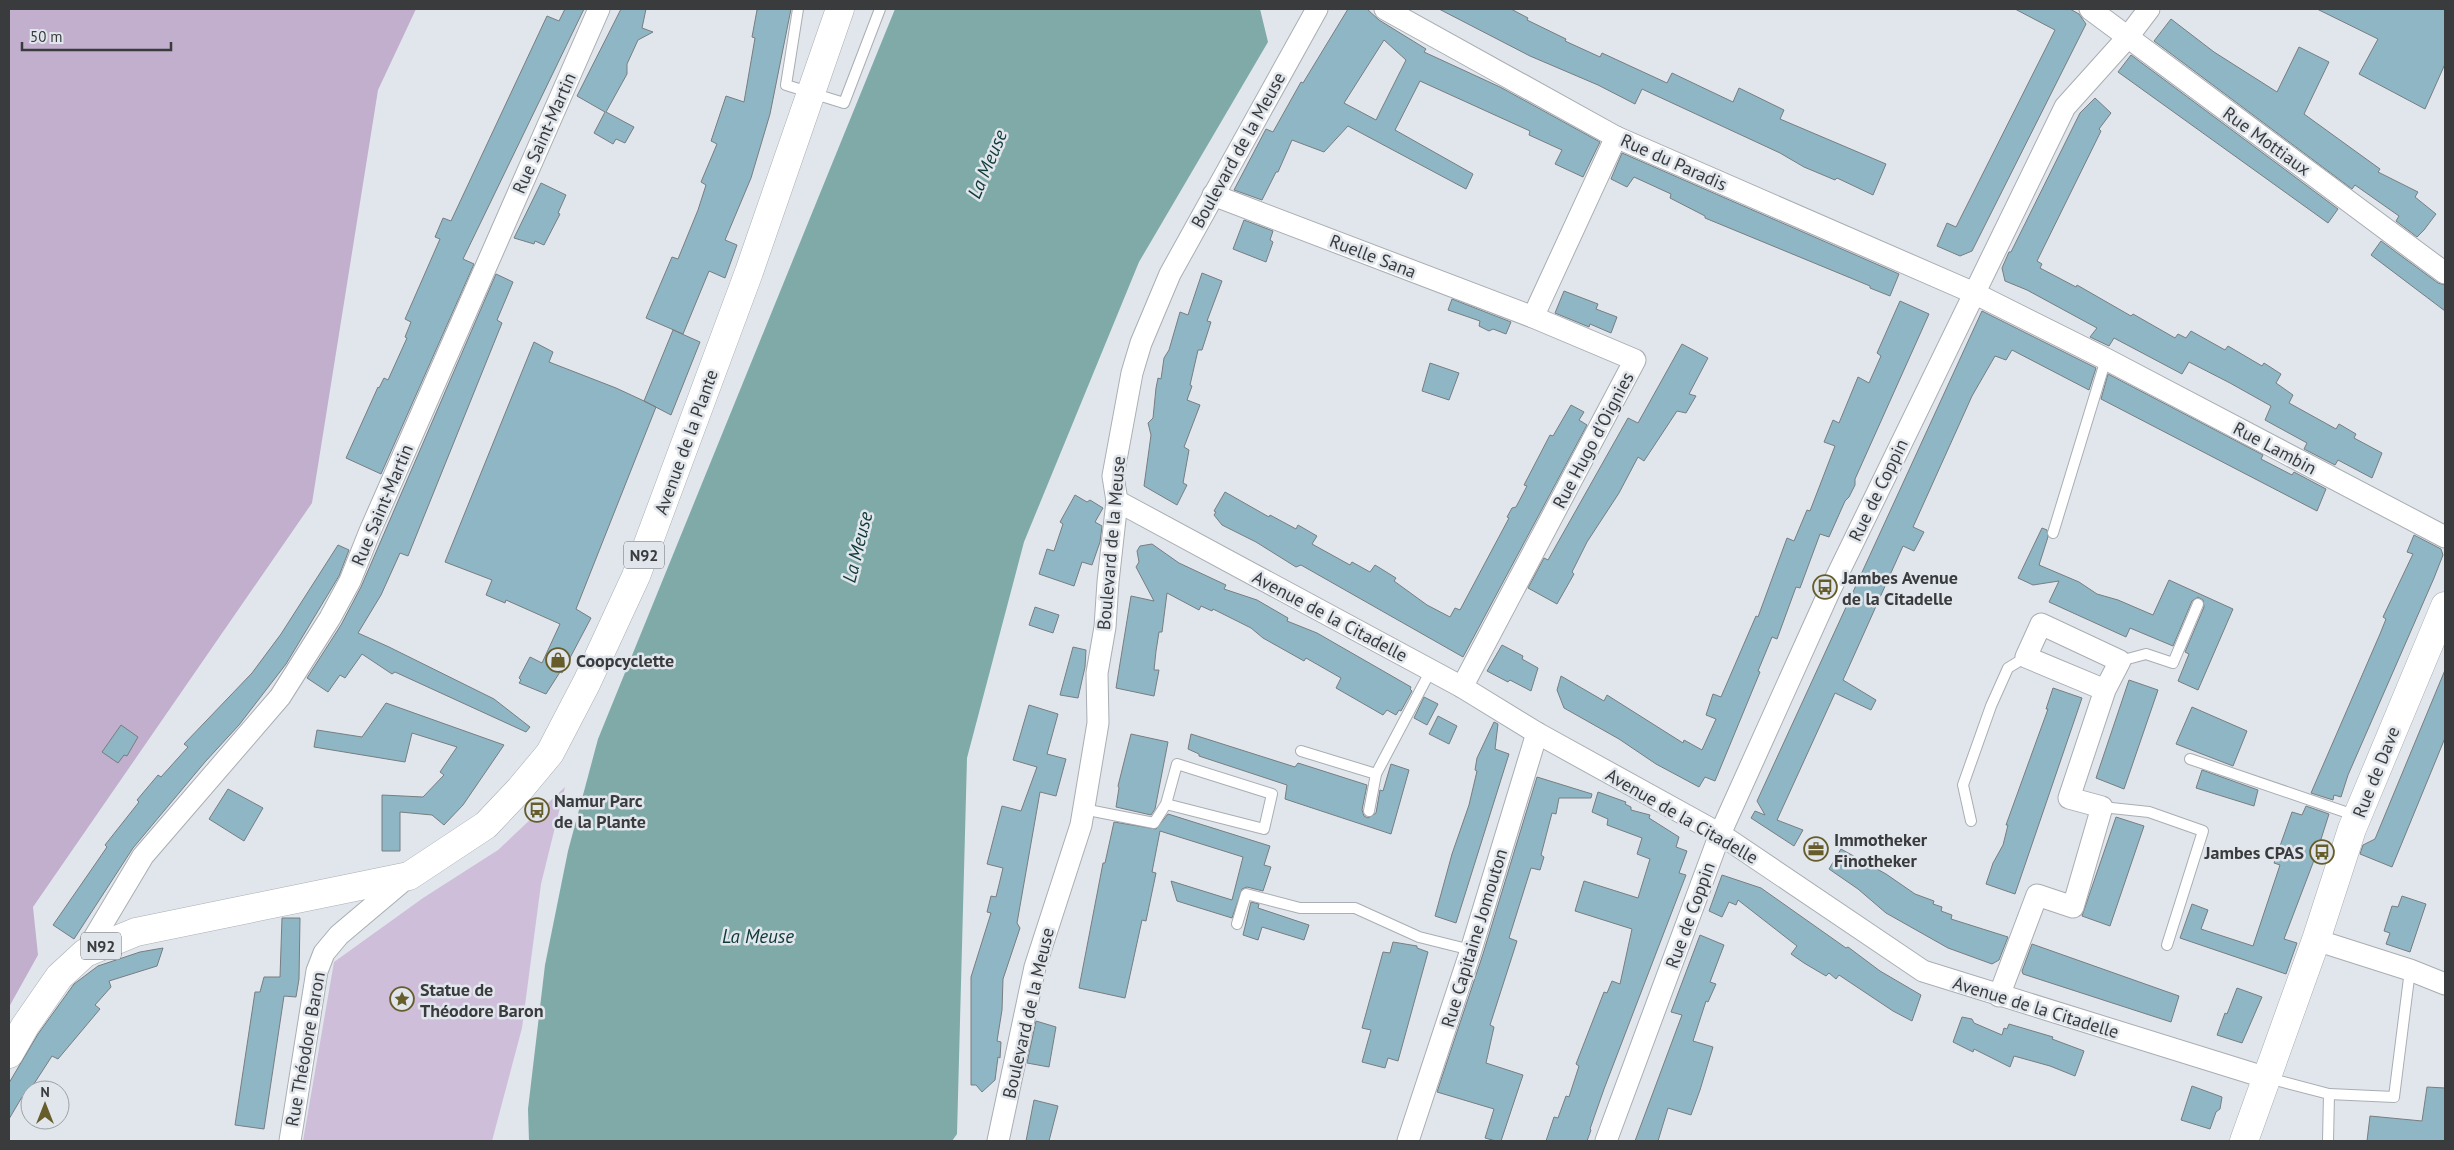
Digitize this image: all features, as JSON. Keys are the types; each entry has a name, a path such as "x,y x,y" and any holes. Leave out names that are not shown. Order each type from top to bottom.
{"main road":[{"name":"Avenue de la Plante","path":"85,953 136,932 409,876 486,824 520,789 550,753 587,682 636,576 749,272 813,94 840,9"},
{"name":"Rue de Dave","path":"2244,1141 2358,817 2445,606"},
{"name":"N92","path":"9,1054 25,1026 58,977 85,953"}],"street":[{"name":"Rue Saint-Martin","path":"85,953 144,856 280,697 330,618 350,580 599,9"},
{"name":"Boulevard de la Meuse","path":"998,1141 1035,968 1081,825 1098,723 1096,673 1105,627 1117,501 1113,476 1132,373 1141,343 1170,274 1317,9"},
{"name":"Rue du Paradis","path":"1385,9 1616,137 1974,293"},
{"name":"Rue Mottiaux","path":"2090,9 2445,273"},
{"name":"Rue de Coppin","path":"1606,1141 1720,834 1830,590 2065,106 2127,38 2149,9"},
{"path":"1533,317 1616,137"},
{"name":"Ruelle Sana","path":"1213,195 1533,317"},
{"name":"Rue Lambin","path":"1974,293 2106,359 2445,537"},
{"name":"Rue Hugo d'Oignies","path":"1462,687 1636,360 1533,317"},
{"name":"Avenue de la Citadelle","path":"1117,501 1462,687 1537,733 1720,834 1923,971 2267,1078"},
{"path":"1999,996 2037,895 2073,907 2102,807 2069,798 2105,690 2120,661 2041,624 2026,658 2105,690"},
{"name":"Rue Capitaine Jomouton","path":"1408,1141 1472,950 1537,733"},
{"name":"Rue Théodore Baron","path":"290,1141 317,971 324,953 340,935 409,876"},
{"path":"2316,940 2410,970 2445,984"}],"lane":[{"path":"798,9 786,85 844,103 880,9"},
{"path":"2052,533 2106,359"},
{"path":"2120,661 2146,654 2173,663 2198,604"},
{"path":"1971,820 1963,785 1991,706 2008,668 2026,658"},
{"path":"1369,811 1376,774 1431,670"},
{"path":"1300,751 1376,774"},
{"path":"2190,760 2358,817"},
{"path":"1083,809 1154,823 1166,804 1177,764 1272,794 1264,830 1166,804"},
{"path":"2102,807 2149,812 2203,832 2167,945"},
{"path":"1237,924 1246,894 1300,908 1355,908 1419,937 1472,950"},
{"path":"2267,1078 2330,1094 2394,1096 2410,970"},
{"path":"2328,1141 2330,1094"}],"shaded area":[{"path":"9,9 416,9 378,90 312,503 33,907 38,955 9,1007"},
{"path":"565,787 541,884 522,1028 492,1141 303,1141 334,962 423,898 498,850"}],"water":[{"name":"La Meuse","path":"895,9 1260,9 1268,42 1139,262 1024,542 967,758 957,1134 952,1141 529,1141 528,1109 545,965 568,851 598,739"}],"building":[{"path":"565,9 584,9 463,259 474,264 381,474 346,458 378,387 384,378 388,380 407,338 405,337 411,322 405,319 440,239 435,237 443,218 451,221 547,16 559,21"},
{"path":"621,9 646,9 642,28 653,32 638,40 627,64 627,74 606,112 634,127 625,143 616,139 613,144 594,133 605,112 577,96"},
{"path":"791,9 770,114 751,178 725,240 737,245 725,278 709,271 683,334 646,318 672,257 678,259 698,210 706,185 701,182 717,144 711,141 726,96 744,102 755,38 752,37 757,10"},
{"path":"1348,9 1367,9 1379,20 1426,49 1424,52 1500,87 1600,142 1583,177 1555,164 1562,150 1529,135 1530,131 1420,81 1395,130 1473,174 1466,189 1348,126 1324,152 1292,140 1278,172 1276,172 1262,200 1234,190 1266,129 1273,132 1301,82 1303,83","holes":["1384,40 1406,60 1376,120 1344,103"]},
{"path":"1439,9 1511,9 1528,18 1527,20 1566,39 1565,41 1600,57 1602,53 1667,83 1672,73 1733,102 1739,88 1784,110 1780,119 1886,164 1873,195 1837,178 1835,180 1804,167 1780,153 1642,89 1635,104 1598,85 1530,56"},
{"path":"2015,9 2070,9 2079,14 2086,24 1972,251 1960,256 1937,246 1947,223 1956,227 2055,30"},
{"path":"2317,9 2445,9 2445,64 2425,109 2359,74 2378,39"},
{"path":"2171,19 2214,52 2277,92 2299,47 2329,62 2304,114 2380,169 2378,172 2418,192 2415,197 2436,214 2424,230 2417,237 2396,221 2399,216 2355,185 2352,189 2154,41"},
{"path":"2131,55 2338,209 2328,223 2118,72"},
{"path":"2095,98 2111,113 2099,129 2101,131 2037,261 2042,264 2040,268 2076,287 2077,285 2131,316 2133,314 2175,338 2178,334 2186,338 2191,331 2225,350 2228,346 2262,366 2264,363 2281,374 2276,383 2293,395 2289,403 2336,429 2339,424 2356,434 2354,438 2382,453 2372,478 2338,460 2335,465 2304,449 2307,443 2265,420 2271,406 2230,383 2189,362 2182,374 2114,338 2109,346 2090,337 2097,328 2027,290 2005,281 2002,268 2009,252 2011,252 2080,113"},
{"path":"1622,153 1899,274 1890,296 1705,218 1705,216 1670,198 1671,194 1634,177 1627,187 1611,179"},
{"path":"541,183 566,195 558,213 560,214 544,245 535,241 534,244 514,238"},
{"path":"1244,220 1273,231 1270,240 1273,242 1266,262 1233,249"},
{"path":"2381,241 2438,283 2445,285 2445,311 2371,255"},
{"path":"1202,273 1222,281 1207,321 1211,322 1202,350 1198,350 1190,385 1192,386 1187,400 1200,405 1184,447 1189,450 1183,483 1187,485 1177,505 1144,486 1151,435 1148,423 1153,418 1158,378 1161,379 1164,358 1169,350 1180,312 1188,315"},
{"path":"496,274 513,282 497,320 502,323 408,556 400,553 381,595 358,633 494,699 530,727 526,732 395,672 392,674 362,654 345,678 340,675 328,692 307,678 341,625 361,587"},
{"path":"1564,291 1598,304 1596,309 1617,317 1611,333 1590,324 1589,327 1555,313"},
{"path":"1452,299 1511,322 1506,334 1493,329 1489,331 1479,326 1480,321 1448,310"},
{"path":"1900,301 1929,314 1855,479 1855,485 1845,501 1829,537 1820,534 1800,588 1796,587 1777,639 1772,637 1758,671 1760,672 1715,781 1705,777 1699,787 1656,764 1619,739 1564,708 1557,690 1561,676 1604,701 1607,695 1683,743 1684,740 1702,750 1716,719 1706,715 1713,694 1721,697 1756,616 1758,617 1787,538 1794,541 1807,510 1810,511 1835,446 1824,442 1833,420 1839,423 1858,377 1869,383 1881,356 1877,353"},
{"path":"1982,311 2096,368 2089,390 2012,350 2006,360 1995,356 1972,396 1913,527 1924,532 1914,551 1903,546 1843,680 1876,700 1871,710 1835,693 1777,820 1803,830 1794,846 1751,818 1755,811 1765,815 1757,801"},
{"path":"673,330 700,342 671,415 656,407 576,609 591,618 562,673 560,672 546,694 519,683 521,680 519,678 530,657 542,663 560,624 506,600 505,603 486,595 492,580 445,562 534,342 553,352 549,362 644,401"},
{"path":"1682,344 1708,358 1689,394 1696,396 1686,413 1677,411 1644,461 1638,457 1619,493 1587,542 1572,572 1574,574 1557,604 1528,588 1544,558 1548,560 1628,418 1638,423"},
{"path":"1430,363 1459,373 1449,400 1422,391"},
{"path":"2108,374 2263,455 2261,459 2292,475 2294,472 2326,489 2317,511 2101,399"},
{"path":"1571,405 1584,412 1579,420 1587,425 1463,657 1301,565 1296,567 1256,542 1222,525 1214,515 1216,512 1214,511 1225,492 1269,517 1270,515 1296,529 1298,525 1317,536 1312,544 1350,565 1352,562 1370,572 1375,565 1396,578 1394,581 1427,605 1450,617 1455,608 1460,610 1509,518 1507,517 1512,508 1516,507 1527,486 1524,485 1550,435 1553,436"},
{"path":"1075,495 1087,502 1090,500 1103,508 1095,522 1102,526 1100,542 1092,565 1082,562 1074,586 1039,574 1047,549 1054,551 1063,524 1060,522"},
{"path":"2042,528 2047,530 2048,537 2039,565 2079,582 2097,594 2118,600 2153,615 2169,580 2233,609 2198,690 2178,681 2189,654 2185,652 2204,607 2203,600 2198,597 2192,601 2173,646 2130,628 2126,637 2049,602 2059,581 2033,585 2018,578"},
{"path":"2414,535 2441,549 2443,555 2434,578 2348,775 2341,797 2334,795 2333,800 2311,793 2380,634 2386,619 2383,617 2413,554 2407,552"},
{"path":"1152,544 1179,563 1226,585 1224,589 1257,600 1288,618 1287,621 1317,633 1411,687 1412,691 1401,711 1399,710 1396,715 1387,710 1383,715 1336,688 1341,678 1306,658 1304,661 1263,638 1251,628 1213,609 1212,611 1201,606 1199,610 1167,593 1162,632 1159,632 1156,651 1154,670 1159,670 1154,696 1116,688 1131,596 1154,601 1136,567 1139,562 1137,551 1140,546"},
{"path":"338,545 349,550 339,576 286,664 239,725 205,762 133,848 74,939 53,925 107,847 105,845 139,802 137,800 158,775 161,777 188,747 184,744 252,673 281,634"},
{"path":"1035,607 1059,615 1053,633 1029,625"},
{"path":"1502,645 1523,656 1522,659 1538,668 1531,691 1487,671"},
{"path":"1073,647 1086,650 1085,667 1078,698 1060,695"},
{"path":"2445,670 2445,738 2392,867 2360,854 2363,845 2375,839"},
{"path":"2129,680 2158,690 2124,789 2096,778"},
{"path":"2053,688 2082,698 2015,894 1986,884 1993,863 2003,845 2008,825 2006,825 2048,709 2046,709"},
{"path":"1424,697 1438,704 1427,725 1414,718"},
{"path":"386,703 504,745 463,805 444,825 432,815 400,812 400,851 382,851 382,795 423,797 444,775 440,772 457,747 412,733 405,762 314,747 317,730 362,737"},
{"path":"1029,705 1058,714 1047,754 1066,759 1056,796 1040,792 1017,923 1020,928 1003,979 1002,1010 997,1041 1001,1042 1000,1058 998,1057 995,1080 982,1092 976,1085 971,1085 971,977 991,913 987,912 991,896 996,897 1003,868 987,864 1002,806 1021,811 1037,767 1013,760"},
{"path":"2192,707 2247,731 2233,766 2176,744"},
{"path":"1438,716 1457,726 1449,744 1429,734"},
{"path":"1494,722 1498,724 1495,749 1509,754 1456,923 1435,916 1452,854 1469,805 1477,771 1475,770 1477,758"},
{"path":"121,725 138,737 127,756 124,755 118,763 102,752"},
{"path":"1131,734 1168,742 1155,809 1151,815 1116,807 1118,786"},
{"path":"1191,734 1295,767 1298,763 1367,785 1362,810 1364,816 1368,818 1376,813 1380,790 1383,791 1391,764 1409,770 1391,834 1285,799 1287,785 1199,756 1199,754 1188,749"},
{"path":"2202,770 2258,790 2254,806 2196,788"},
{"path":"1537,777 1592,794 1591,798 1559,798 1556,814 1552,813 1541,855 1544,857 1540,870 1531,868 1509,938 1517,941 1490,1025 1494,1027 1486,1063 1523,1075 1501,1141 1496,1141 1485,1138 1494,1109 1437,1092 1483,954"},
{"path":"228,789 263,808 244,841 209,819"},
{"path":"1598,792 1626,802 1625,804 1631,807 1631,810 1650,815 1649,818 1679,837 1676,847 1687,851 1679,873 1686,875 1604,1089 1587,1141 1546,1141 1554,1117 1558,1118 1566,1096 1569,1097 1579,1066 1576,1064 1604,992 1607,993 1612,981 1620,984 1632,929 1575,911 1584,881 1638,898 1650,859 1637,854 1642,838 1607,825 1608,819 1592,812"},
{"path":"2306,806 2329,814 2316,855 2284,939 2297,943 2286,974 2180,938 2192,904 2208,910 2201,929 2253,946 2280,865 2274,863 2292,812 2302,815"},
{"path":"1168,814 1270,846 1264,865 1271,867 1263,891 1247,887 1242,889 1232,918 1177,901 1171,881 1232,900 1243,857 1160,831 1152,872 1156,873 1146,921 1142,920 1125,998 1079,988 1103,863 1105,863 1114,822 1156,829"},
{"path":"2116,817 2144,826 2110,926 2082,916"},
{"path":"1841,849 1886,874 1915,894 1934,901 1933,904 1942,907 1941,911 1952,915 1951,919 2008,937 1999,960 1992,964 1948,948 1886,913 1858,889 1829,869"},
{"path":"1722,875 1761,888 1880,971 1921,995 1912,1021 1893,1011 1839,975 1836,979 1829,973 1826,976 1791,954 1797,946 1738,900 1736,905 1729,902 1722,917 1709,911"},
{"path":"2402,896 2426,904 2410,952 2386,944 2390,933 2384,931 2392,906 2398,907"},
{"path":"1251,902 1259,904 1258,908 1309,925 1304,940 1262,927 1258,940 1243,935"},
{"path":"282,918 300,918 299,979 296,997 284,996 264,1129 235,1125 255,992 260,992 264,977 280,977"},
{"path":"1700,935 1724,945 1710,982 1716,984 1708,1002 1706,1001 1693,1041 1713,1047 1700,1090 1691,1115 1668,1108 1658,1141 1635,1141 1682,1015 1671,1012"},
{"path":"1393,942 1417,946 1417,948 1428,952 1398,1061 1388,1058 1385,1068 1362,1062 1371,1030 1362,1028 1383,952 1390,953"},
{"path":"2032,944 2179,996 2171,1022 2023,974 2022,971"},
{"path":"163,948 157,966 109,981 111,987 95,1005 100,1009 58,1059 52,1056 36,1080 20,1080 20,1100 9,1119 9,1083 38,1034 74,984 98,966 140,952"},
{"path":"2237,988 2262,997 2242,1043 2217,1035"},
{"path":"1962,1017 1972,1019 1974,1023 2002,1035 2004,1028 2007,1029 2009,1024 2053,1037 2052,1039 2084,1051 2075,1076 2050,1066 2014,1056 2010,1067 1974,1049 1973,1052 1953,1042"},
{"path":"1036,1021 1056,1027 1049,1067 1027,1063"},
{"path":"2192,1086 2222,1097 2220,1109 2216,1112 2210,1129 2181,1120"},
{"path":"2427,1087 2445,1088 2445,1141 2367,1141 2370,1116 2422,1121"},
{"path":"1034,1100 1058,1106 1049,1141 1026,1141"}],"place":[{"name":"Jambes Avenue de la Citadelle","path":"1825,587"},
{"name":"Coopcyclette","path":"558,660"},
{"name":"Namur Parc de la Plante","path":"537,810"},
{"name":"Immotheker Finotheker","path":"1816,849"},
{"name":"Jambes CPAS","path":"2322,852"},
{"name":"Statue de Théodore Baron","path":"402,999"}]}
